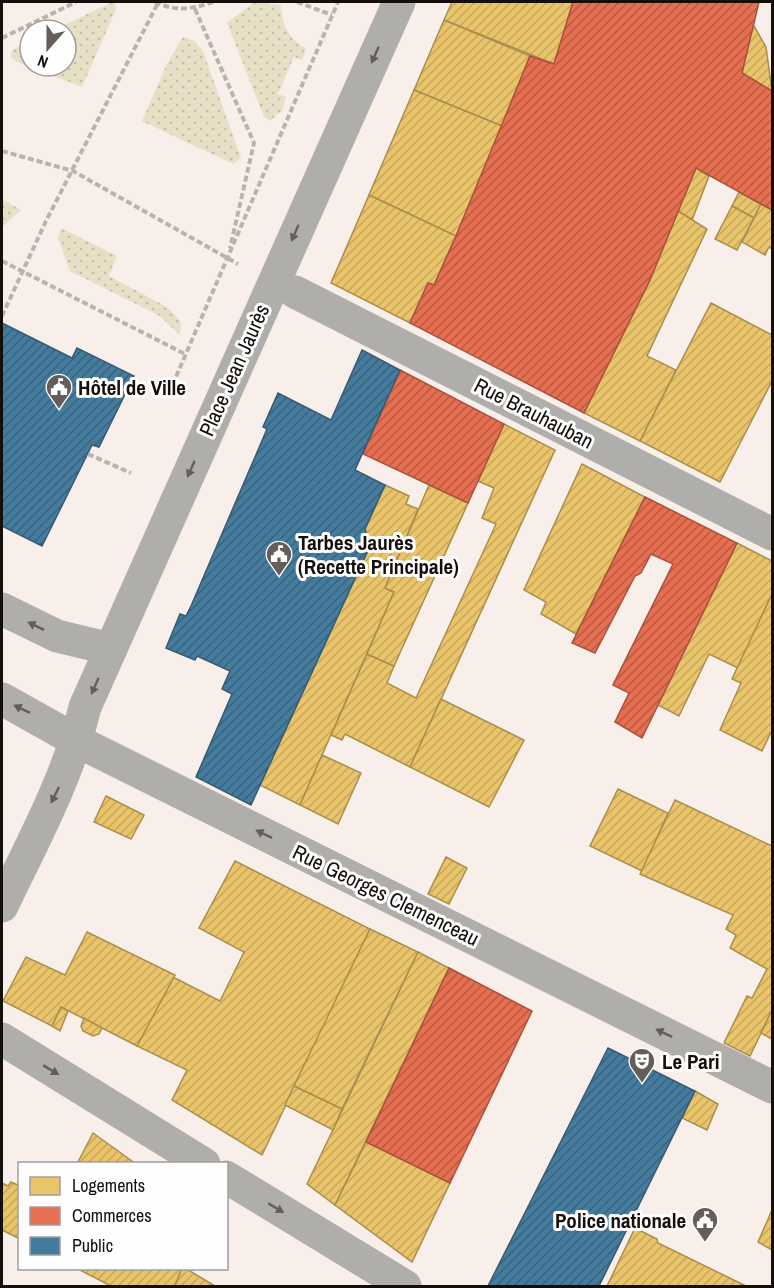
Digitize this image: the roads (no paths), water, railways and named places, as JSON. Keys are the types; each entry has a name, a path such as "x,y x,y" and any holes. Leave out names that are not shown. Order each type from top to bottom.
{"street":[{"name":"Place Jean Jaurès","path":"2,906 60,786 77,741 85,707 399,2"},
{"name":"Rue Brauhauban","path":"295,292 770,528"},
{"path":"2,609 57,636 111,649"},
{"name":"Rue Georges Clemenceau","path":"2,699 77,741 772,1087"},
{"path":"2,1039 201,1162"},
{"path":"228,1178 405,1287"}],"place":[{"name":"Hôtel de Ville","path":"59,410"},
{"name":"Tarbes Jaurès (Recette Principale)","path":"279,577"},
{"name":"Le Pari","path":"642,1084"},
{"name":"Police nationale","path":"705,1243"}]}
